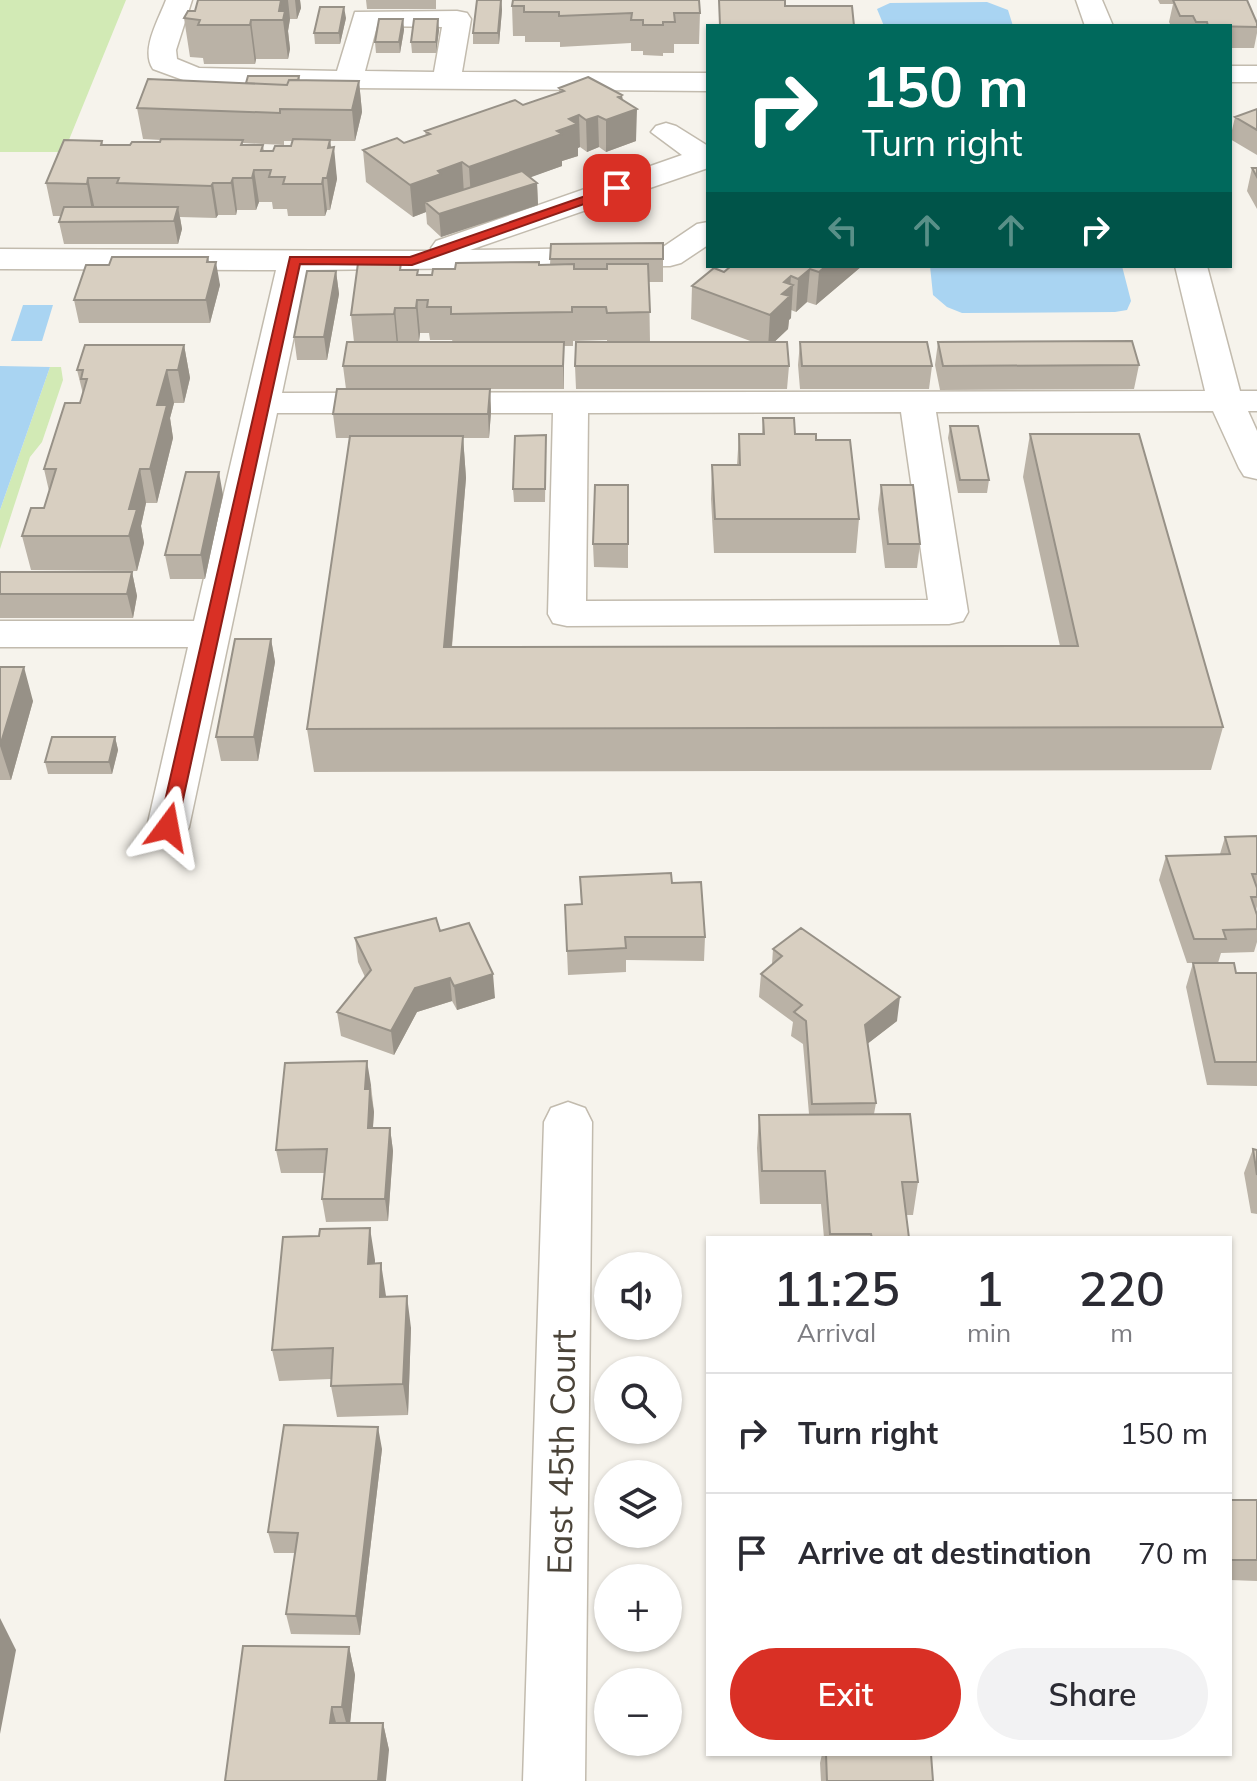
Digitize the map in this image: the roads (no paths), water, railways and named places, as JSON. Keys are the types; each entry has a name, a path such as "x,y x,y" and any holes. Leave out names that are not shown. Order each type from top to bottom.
{"street":[{"path":"179,0 162,50 163,63 194,76 234,79 706,82"},
{"path":"1089,0 1098,24"},
{"path":"349,80 365,18 457,19 447,80"},
{"path":"1232,74 1257,74"},
{"path":"666,132 706,158"},
{"path":"412,261 706,158"},
{"path":"0,259 412,261 670,256 706,232"},
{"path":"168,827 294,260"},
{"path":"1192,268 1241,400 1257,468"},
{"path":"262,403 1241,400"},
{"path":"571,402 567,614 949,612 917,401"},
{"path":"0,634 211,634"},
{"name":"East 45th Court","path":"554,1781 568,1122"}],"water":[{"path":"987,2 1008,10 1012,24 883,24 877,9 890,3"},
{"path":"930,268 1123,268 1131,301 1127,310 1115,312 962,313 947,307 933,295"},
{"path":"23,305 53,305 42,341 11,341"},
{"path":"0,366 50,367 0,510"}]}
